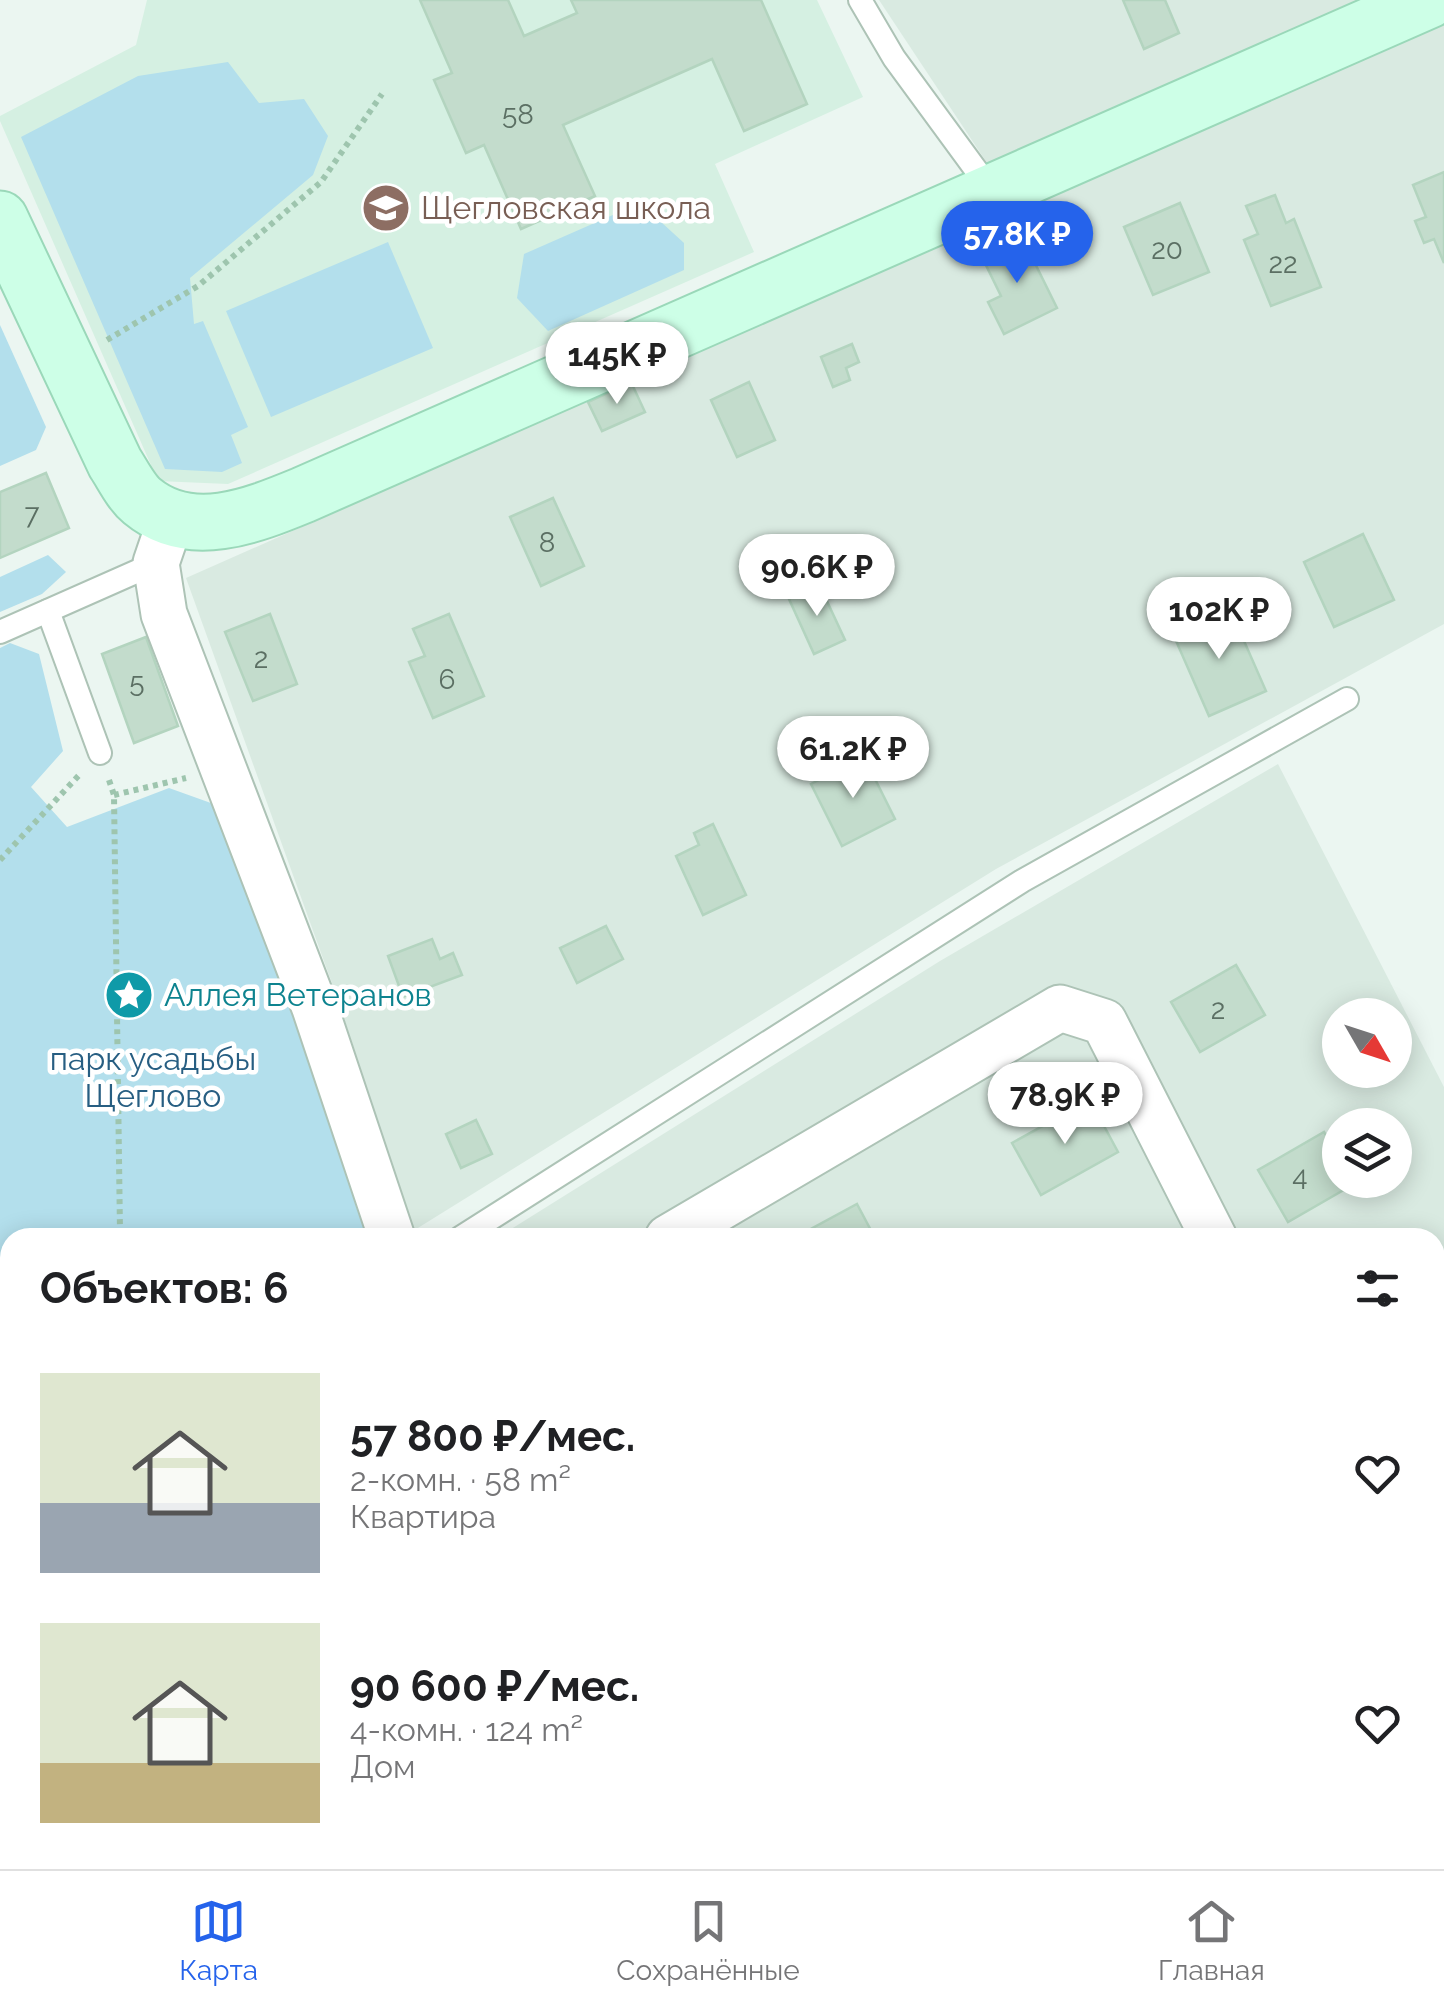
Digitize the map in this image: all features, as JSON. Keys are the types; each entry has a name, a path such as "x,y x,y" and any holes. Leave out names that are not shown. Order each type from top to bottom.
{"main road":[{"path":"0,219 115,463 164,541 266,510 1429,0"}],"street":[{"path":"164,541 164,614 315,1008 389,1228"},
{"path":"685,1228 1060,1008 1104,1022 1209,1228"}],"lane":[{"path":"860,0 894,58 994,193"},
{"path":"0,632 48,611 164,541"},
{"path":"48,611 100,752"},
{"path":"476,1228 1022,881 1347,698"}],"path":[{"path":"98,346 198,286 321,182 382,94"},
{"path":"0,860 100,752 114,794 120,1228"},
{"path":"114,794 224,770"}],"shaded area":[{"name":"Щегловская школа","path":"147,0 817,0 863,97 715,164 754,252 228,484 158,481 0,121 0,116 136,45"},
{"path":"879,0 1361,0 987,163"},
{"path":"1444,22 1444,624 996,869 418,1228 412,1228 338,1000 186,578"},
{"path":"1278,764 1398,998 1322,998 1322,1088 1412,1088 1412,1025 1444,1087 1444,1228 513,1228 940,961"}],"green space":[{"path":"228,62 259,103 304,99 328,136 313,175 190,278 194,324 203,321 248,427 231,435 242,463 222,472 165,469 21,137 138,76"},
{"path":"615,214 661,222 684,243 684,270 548,331 517,298 524,254"},
{"path":"388,242 433,348 271,417 226,311"},
{"path":"0,325 46,427 36,450 0,466"},
{"path":"48,555 66,572 42,594 0,612 0,577"},
{"name":"парк усадьбы Щеглово","path":"10,643 39,654 63,751 31,787 67,827 169,788 222,807 300,1014 363,1228 0,1228 0,648"}],"building":[{"path":"420,0 508,0 524,36 577,13 571,0 761,0 807,104 744,131 712,59 563,125 595,196 521,229 484,145 466,153 434,80 452,73"},
{"path":"1123,0 1165,0 1179,33 1144,49"},
{"path":"1444,172 1444,263 1434,239 1424,243 1415,221 1426,217 1413,185"},
{"path":"1275,195 1286,223 1294,219 1321,287 1271,306 1244,240 1258,234 1246,206"},
{"path":"1180,203 1209,272 1153,295 1124,227"},
{"path":"1021,235 1057,308 1004,334 988,302 1001,296 981,255"},
{"path":"852,344 859,362 846,368 850,380 833,387 821,357"},
{"path":"631,382 645,412 602,431 588,402"},
{"path":"749,382 775,440 737,457 711,400"},
{"path":"46,473 69,528 0,558 0,492"},
{"path":"553,498 584,566 541,586 510,517"},
{"path":"1363,534 1394,600 1334,627 1304,562"},
{"path":"819,584 845,640 814,654 789,599"},
{"path":"1230,609 1266,691 1209,716 1173,634"},
{"path":"270,614 297,684 253,701 225,632"},
{"path":"449,614 484,696 433,718 409,662 425,656 413,629"},
{"path":"146,637 178,726 134,743 102,654"},
{"path":"864,757 895,819 842,846 811,784"},
{"path":"713,824 746,895 703,915 676,856 699,845 694,833"},
{"path":"606,926 623,959 577,983 560,948"},
{"path":"432,939 440,959 453,953 462,975 403,997 388,956"},
{"path":"1236,965 1265,1015 1200,1052 1171,1002"},
{"path":"1090,1100 1118,1152 1041,1195 1012,1143"},
{"path":"476,1120 492,1154 461,1168 446,1134"},
{"path":"1322,1133 1322,1198 1330,1198 1288,1222 1258,1170"},
{"path":"857,1204 870,1228 813,1228"}],"place":[{"name":"Щегловская школа","path":"386,208"},
{"name":"Аллея Ветеранов","path":"129,995"}]}
